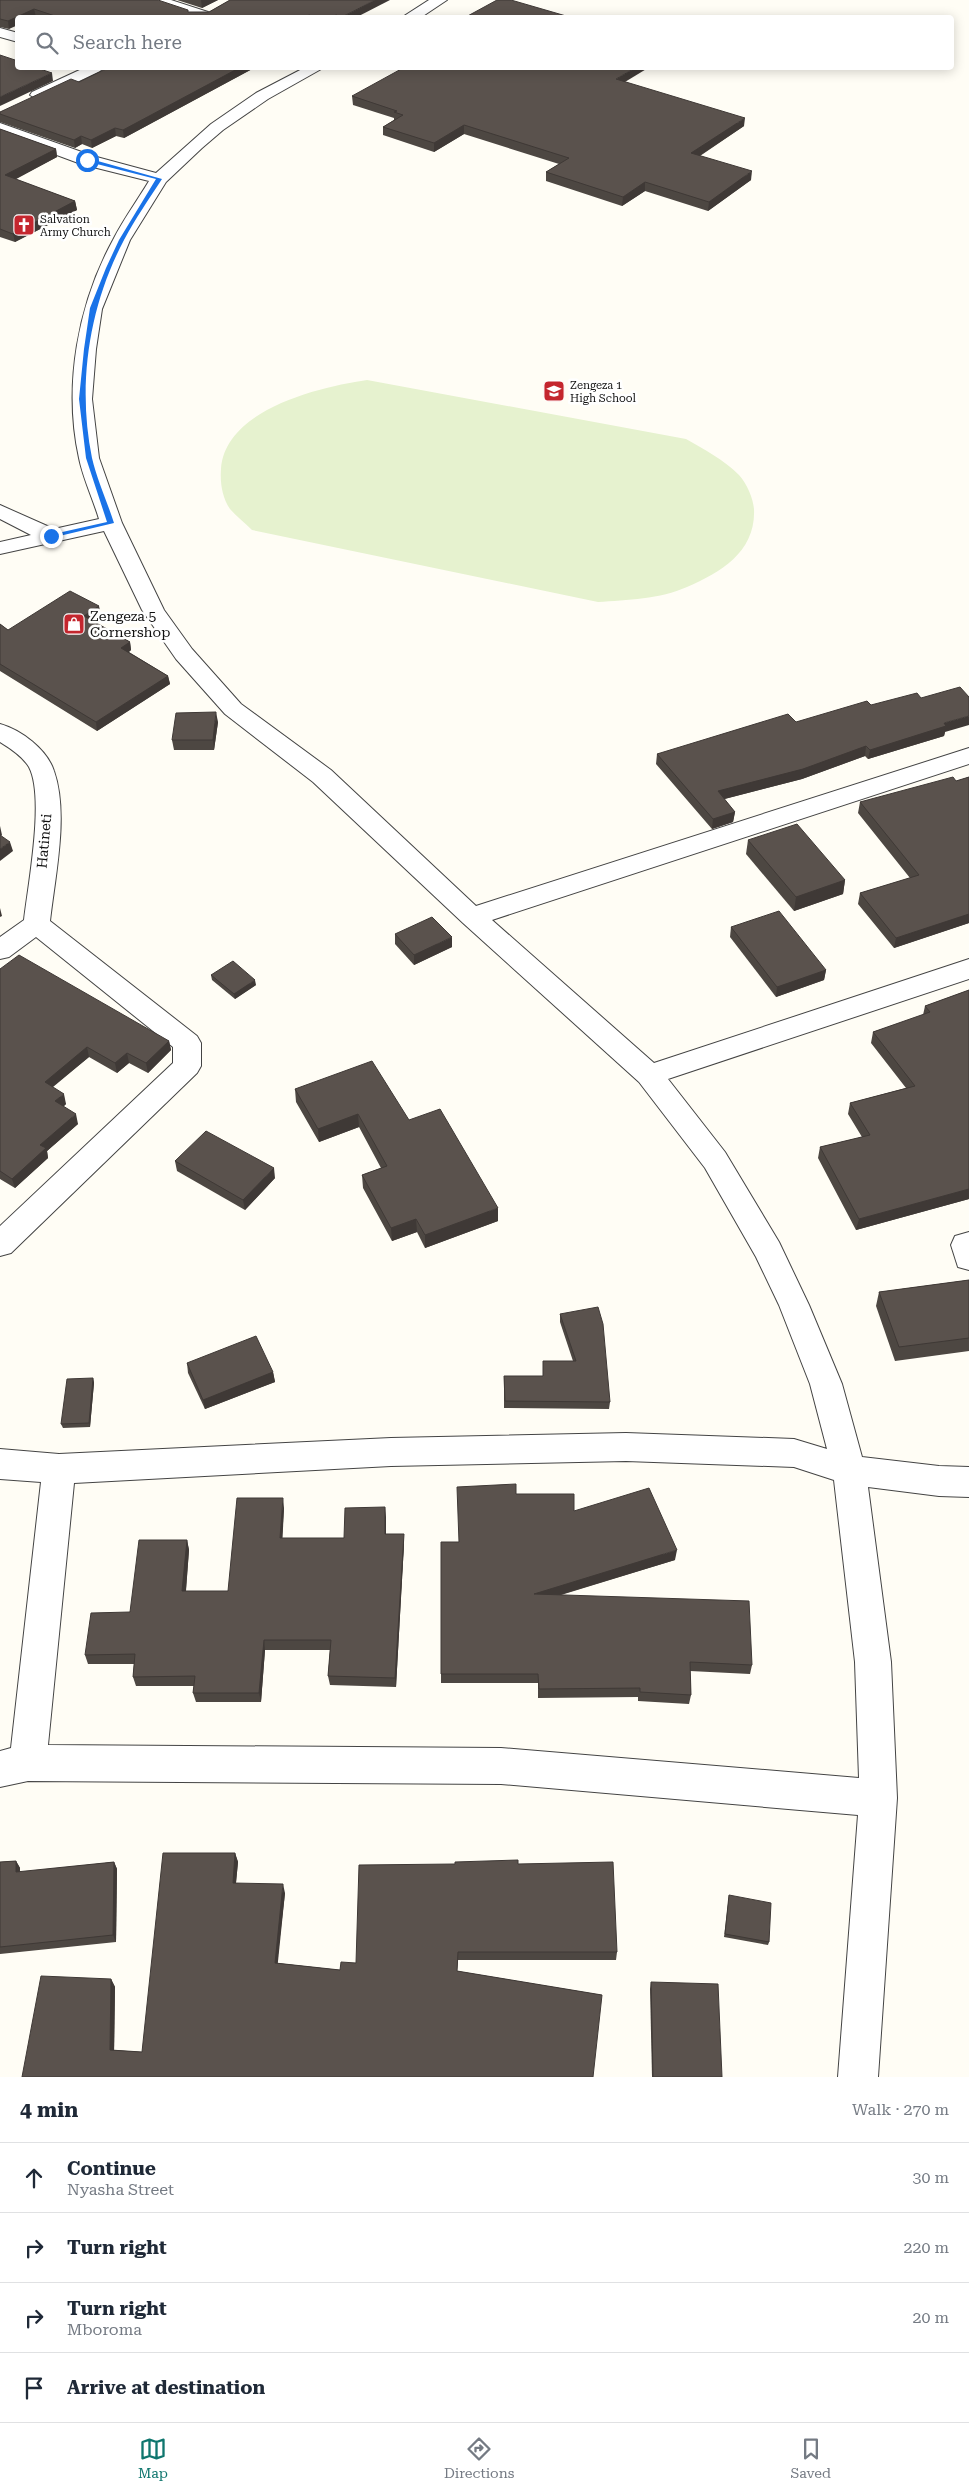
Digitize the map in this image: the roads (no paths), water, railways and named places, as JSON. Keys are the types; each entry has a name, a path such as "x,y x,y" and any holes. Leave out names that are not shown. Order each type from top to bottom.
{"street":[{"path":"156,0 197,15"},
{"path":"413,15 440,0"},
{"path":"202,15 218,7"},
{"path":"0,32 15,37"},
{"path":"26,101 91,70"},
{"path":"311,70 262,96 217,127 159,179 121,240 93,308 86,349 82,399 89,458 110,523 154,610 184,654 233,709 322,776 472,917 649,1075 715,1160 768,1252 794,1306 826,1384 849,1470 873,1662 878,1798 858,2077"},
{"path":"0,128 87,160 159,179"},
{"path":"0,511 51,536"},
{"path":"0,548 110,523"},
{"name":"Hatineti","path":"0,732 17,740 41,769 48,806 37,924"},
{"path":"472,917 969,756"},
{"path":"0,950 37,924 187,1043 187,1066 159,1095 0,1244"},
{"path":"649,1075 969,969"},
{"path":"969,1244 966,1245 969,1258"},
{"path":"0,1464 59,1469 391,1452 626,1447 794,1453 849,1470 939,1482 969,1482"},
{"path":"59,1469 14,1766 501,1766 878,1798"}],"place":[{"name":"Salvation Army Church","path":"24,225"},
{"name":"Zengeza 1 High School","path":"554,391"},
{"name":"Zengeza 5 Cornershop","path":"74,624"}]}
